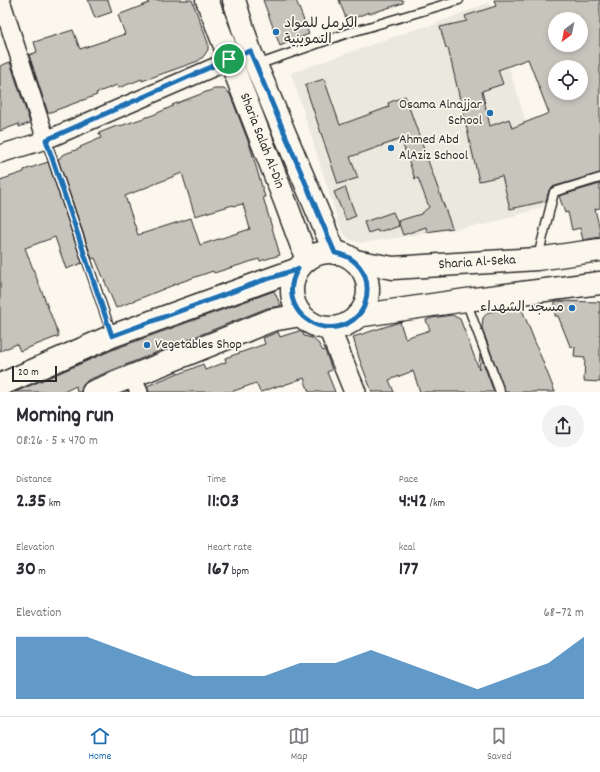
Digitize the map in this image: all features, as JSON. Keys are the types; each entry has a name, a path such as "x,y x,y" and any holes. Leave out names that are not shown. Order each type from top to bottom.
{"main road":[{"name":"Sharia Salah Al-Din","path":"207,0 286,202 302,264"},
{"name":"Sharia Salah Al-Din","path":"234,0 253,58 335,253"},
{"name":"Sharia Al-Seka","path":"355,261 393,268 537,259 600,250"},
{"path":"0,385 112,336 261,281 302,264 318,254 330,252 342,254 355,261 362,270 367,281 368,294 364,306 357,316 348,324 323,328 311,323 301,315 294,305 292,293 293,280 302,264"},
{"path":"357,316 600,283"},
{"path":"93,392 136,384 272,320 301,315"}],"street":[{"path":"1,0 46,140"},
{"path":"0,154 46,140 229,59 253,58"},
{"path":"330,328 355,392"}],"lane":[{"path":"253,58 344,34 459,0"},
{"path":"46,140 112,336"},
{"path":"537,259 554,192 600,178"},
{"path":"466,300 500,392"}],"shaded area":[{"name":"Ahmed Abd AlAziz School","path":"489,2 550,200 540,208 489,224 362,243 351,240 346,236 340,227 291,73 419,28 430,26"}],"building":[{"path":"88,0 108,0 112,12 95,18"},
{"path":"148,0 192,0 208,43 208,50 203,57 198,61 142,81 142,79 118,88 117,85 96,93 97,95 48,113 29,55 37,52 34,42 73,30 80,49 125,34 118,15 149,3"},
{"path":"263,0 296,0 309,34 280,46"},
{"path":"339,0 403,0 403,3 369,14 369,12 347,21"},
{"path":"494,0 600,0 600,173 552,187 549,190 546,201 510,209 502,176 479,181 448,48 446,48 440,27 467,21 465,16 496,6","holes":["528,59 549,113 512,128 509,119 490,126 482,91 503,84 498,70"]},
{"path":"10,62 30,123 19,127 19,124 0,131 0,66"},
{"path":"324,79 340,125 389,107 388,103 405,96 452,228 427,232 426,227 403,235 398,221 421,214 429,207 418,178 415,179 401,139 350,157 358,178 338,184 305,85"},
{"path":"214,89 224,89 230,94 250,146 280,255 260,261 259,259 214,273 213,271 116,308 95,258 92,259 58,159 62,155 101,138 99,133 119,125 120,126 153,115 173,106 172,105","holes":["182,173 195,216 233,205 243,204 250,229 200,245 191,218 138,235 125,196"]},
{"path":"48,162 82,263 66,269 55,237 25,248 59,336 20,351 17,344 0,351 0,180"},
{"path":"600,184 600,208 595,209 600,230 600,237 583,240 580,228 572,230 568,212 565,213 559,196"},
{"path":"345,187 356,216 346,220 334,192"},
{"path":"393,212 399,226 388,230 378,232 377,230 368,233 364,222"},
{"path":"274,291 281,306 267,308 88,380 83,385 81,392 77,392 76,386 64,392 15,392 117,348"},
{"path":"555,301 600,302 600,382 584,381 585,358 574,357 575,347 570,346 558,316 555,316"},
{"path":"521,307 555,392 505,392 482,328 483,318 488,312"},
{"path":"452,315 460,319 479,369 480,354 494,392 420,392 413,371 389,380 394,392 372,392 353,337 400,322 405,338 430,330 426,320"},
{"path":"302,330 304,336 312,338 318,343 323,351 325,350 332,370 327,372 335,392 309,392 304,378 261,392 256,383 231,392 149,392 147,386 178,373 179,374 203,364 205,370 226,362 225,358 265,344 263,338 278,332 280,337"}],"place":[{"name":"الكرمل للمواد التموينية","path":"276,32"},
{"name":"Osama Alnajjar School","path":"490,113"},
{"name":"Ahmed Abd AlAziz School","path":"391,148"},
{"name":"مسجد الشهداء","path":"572,308"},
{"name":"Vegetables Shop","path":"147,345"}],"route":[{"path":"250,51 335,253 342,254 355,261 362,270 367,281 368,294 364,306 357,316 348,324 336,328 323,328 311,323 301,315 294,305 292,293 293,280 298,269 261,281 112,336 46,140 229,59 250,51"}]}
